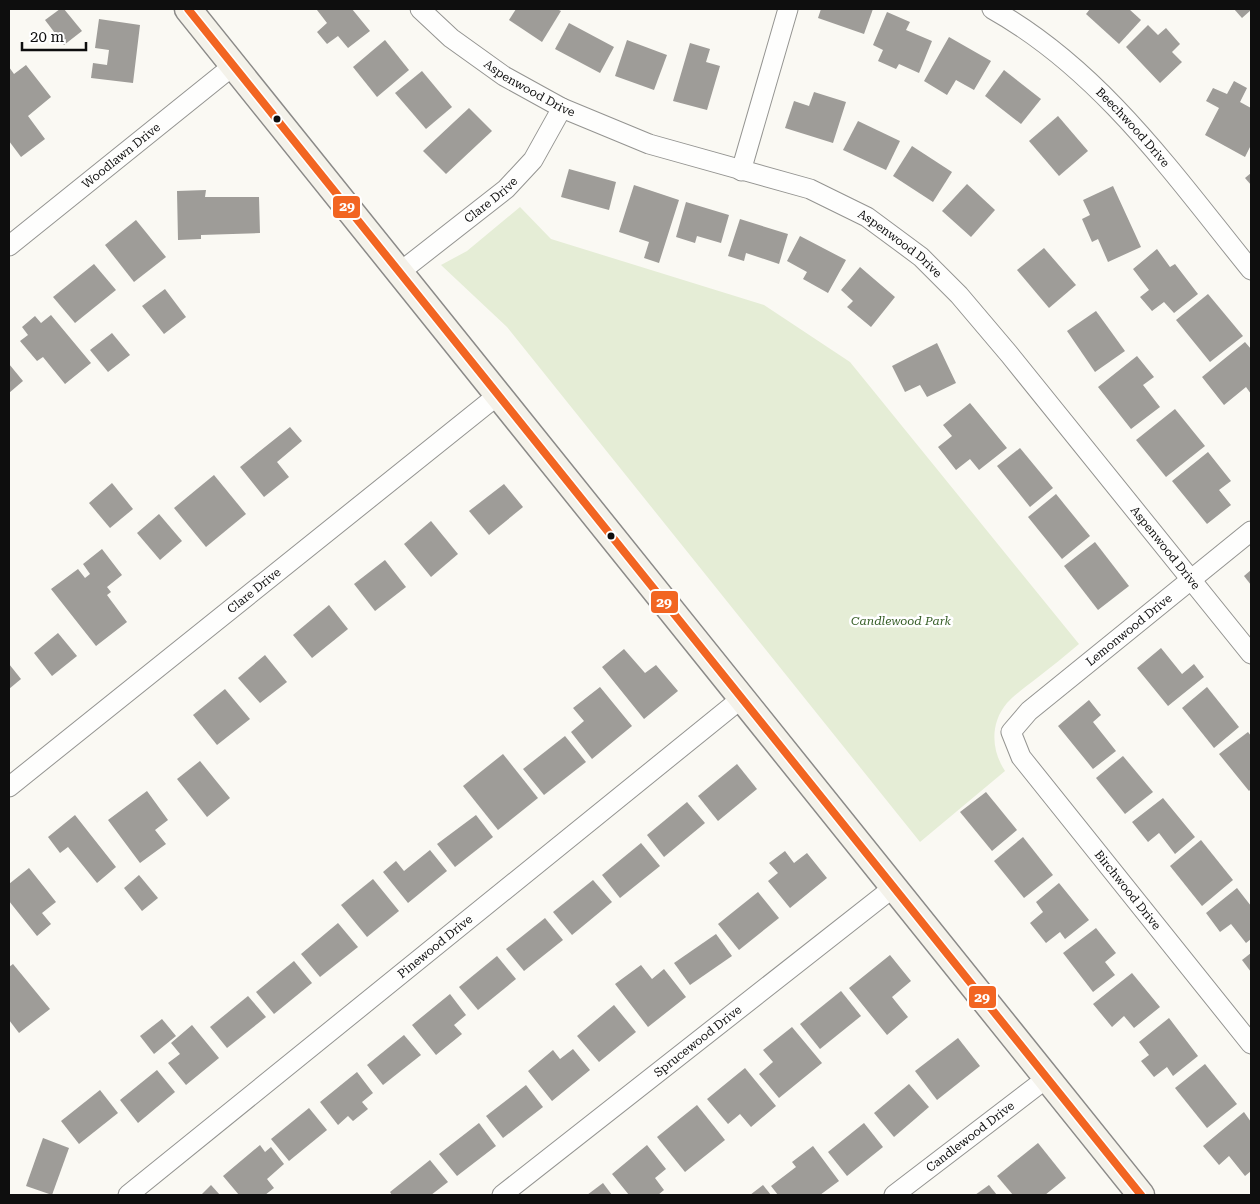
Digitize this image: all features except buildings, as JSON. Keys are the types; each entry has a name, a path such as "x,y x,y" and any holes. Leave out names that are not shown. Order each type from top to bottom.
{"street":[{"path":"188,9 1141,1195"},
{"name":"Aspenwood Drive","path":"420,9 451,38 504,76 562,108 649,144 810,189 867,217 921,257 959,295 1003,347 1251,654"},
{"path":"741,171 788,9"},
{"name":"Beechwood Drive","path":"992,9 1011,19 1071,63 1127,117 1251,270"},
{"name":"Woodlawn Drive","path":"9,246 234,65"},
{"name":"Clare Drive","path":"400,272 506,189 533,160 562,108"},
{"name":"Clare Drive","path":"9,787 498,395"},
{"name":"Lemonwood Drive","path":"1011,732 1029,711 1251,531"},
{"name":"Pinewood Drive","path":"128,1195 742,698"},
{"name":"Birchwood Drive","path":"1011,732 1021,757 1251,1044"},
{"name":"Sprucewood Drive","path":"502,1195 894,887"},
{"name":"Candlewood Drive","path":"894,1195 1047,1078"}],"green space":[{"name":"Candlewood Park","path":"520,207 551,239 764,305 850,362 1079,644 1014,696 1001,711 994,737 997,754 1005,771 920,842 507,327 441,265 467,251"}],"transit line":[{"name":"29","path":"188,9 1141,1195"}]}
